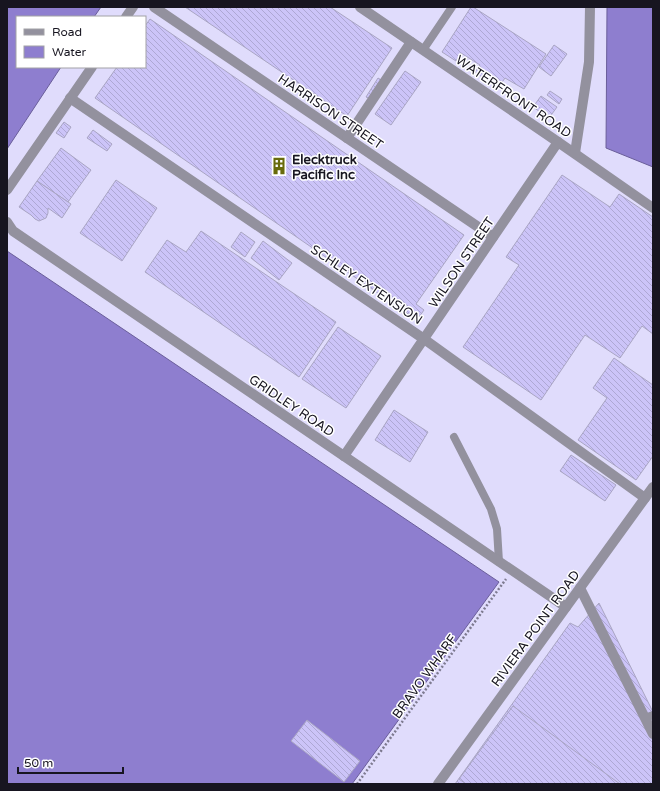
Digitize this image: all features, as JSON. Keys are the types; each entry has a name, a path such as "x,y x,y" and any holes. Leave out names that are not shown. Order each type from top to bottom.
{"street":[{"path":"127,16 133,7"},
{"name":"HARRISON STREET","path":"154,7 493,237"},
{"name":"WATERFRONT ROAD","path":"360,7 575,153 653,208"},
{"path":"575,153 590,62 590,7"},
{"path":"347,138 411,42"},
{"path":"7,190 91,68"},
{"name":"SCHLEY EXTENSION","path":"70,98 424,339 645,498"},
{"name":"WILSON STREET","path":"344,456 558,142"},
{"name":"GRIDLEY ROAD","path":"7,222 13,231 566,607"},
{"name":"RIVIERA POINT ROAD","path":"438,784 653,487"},
{"path":"580,588 649,716 653,734"}],"lane":[{"path":"423,50 452,7"},
{"path":"454,437 492,509 496,529 499,562"}],"path":[{"name":"BRAVO WHARF","path":"357,784 506,579"}],"water":[{"path":"7,7 101,7 95,16 16,16 16,68 60,68 7,149"},
{"path":"607,7 653,7 653,167 606,148"},
{"path":"7,251 499,582 352,784 7,784"}],"building":[{"path":"185,7 330,7 392,48 347,116"},
{"path":"471,7 546,54 524,89 505,78 498,88 475,72 480,65 461,53 456,61 442,52"},
{"name":"Elecktruck Pacific Inc","path":"150,19 464,235 416,304 424,310 417,320 95,98 116,68 146,68 146,25"},
{"path":"554,45 567,54 551,76 539,67"},
{"path":"405,71 421,82 391,125 375,114"},
{"path":"378,78 383,81 372,100 366,97"},
{"path":"550,91 562,99 559,104 547,95"},
{"path":"541,96 557,107 549,118 533,107"},
{"path":"64,122 71,127 64,138 56,133"},
{"path":"93,130 112,144 107,151 87,138"},
{"path":"61,148 91,170 68,202 37,181"},
{"path":"562,175 610,207 619,194 653,217 653,334 642,326 620,358 585,335 541,400 463,347 519,265 506,257"},
{"path":"116,180 157,208 122,261 80,233"},
{"path":"37,181 71,204 62,218 48,208 46,218 39,221 19,207"},
{"path":"201,231 336,322 299,377 145,272 167,240 186,252"},
{"path":"241,232 255,242 245,257 231,247"},
{"path":"263,241 292,263 279,280 251,258"},
{"path":"338,327 381,356 346,408 302,379"},
{"path":"614,358 653,385 653,456 636,480 578,440 607,398 593,388"},
{"path":"394,410 428,432 410,462 375,440"},
{"path":"571,455 616,485 605,501 560,471"},
{"path":"599,603 653,712 653,784 455,784 570,623 578,627"},
{"path":"513,706 620,784 466,784 459,779"},
{"path":"307,720 360,761 344,782 291,741"}],"place":[{"name":"Elecktruck Pacific Inc","path":"279,166"}]}
